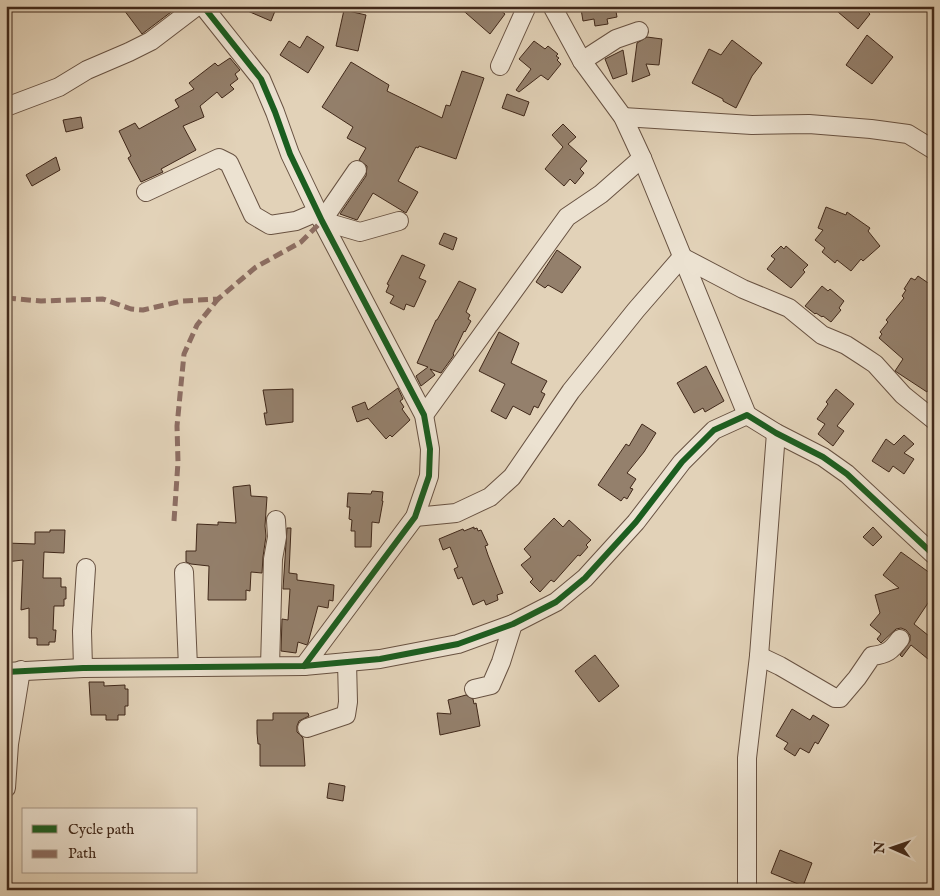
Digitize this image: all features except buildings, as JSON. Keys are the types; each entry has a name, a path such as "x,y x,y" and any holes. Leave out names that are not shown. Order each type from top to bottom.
{"street":[{"path":"6,107 59,86 86,70 151,41 196,6"},
{"path":"203,6 261,79 290,154 319,217 424,415 430,449 429,476 415,518 304,666"},
{"path":"500,66 527,6"},
{"path":"552,6 582,61 623,117 642,158 747,415 776,433 823,457 847,474 934,555"},
{"path":"582,61 616,39 639,31"},
{"path":"623,117 752,126 809,124 871,129 908,134 934,150"},
{"path":"146,192 219,158 229,163 253,215 270,225 319,217 360,232 399,221"},
{"path":"424,415 567,217 601,194 642,158"},
{"path":"319,217 357,170"},
{"path":"682,257 743,289 789,308 822,335 846,345 875,364 902,395 934,420"},
{"path":"415,518 456,513 490,497 512,478 571,391 636,310 682,257"},
{"path":"6,788 13,671 83,668 304,666 380,660 458,644 513,624 556,602 585,578 636,522 682,462 714,430 747,415"},
{"path":"747,890 747,758 759,656 776,433"},
{"path":"270,666 272,559 277,537 276,520"},
{"path":"83,668 82,630 86,568"},
{"path":"184,572 188,667"},
{"path":"474,689 491,685 501,662 513,624"},
{"path":"759,656 835,698 840,698 872,656 892,650 900,639"},
{"path":"307,728 346,715 348,702 347,662"}],"marked path":[{"path":"6,298 41,301 103,299 131,309 143,310 182,301 218,299 256,267 301,242 322,221"},
{"path":"174,521 178,462 177,426 184,354 197,325 218,299"}],"cycle path":[{"path":"203,6 261,79 290,154 322,221 424,415 430,449 429,476 415,517 304,666"},
{"path":"6,672 83,668 304,666 380,659 458,644 513,624 556,602 585,578 636,522 682,462 714,430 747,415 776,433 823,457 847,474 934,555"}]}
